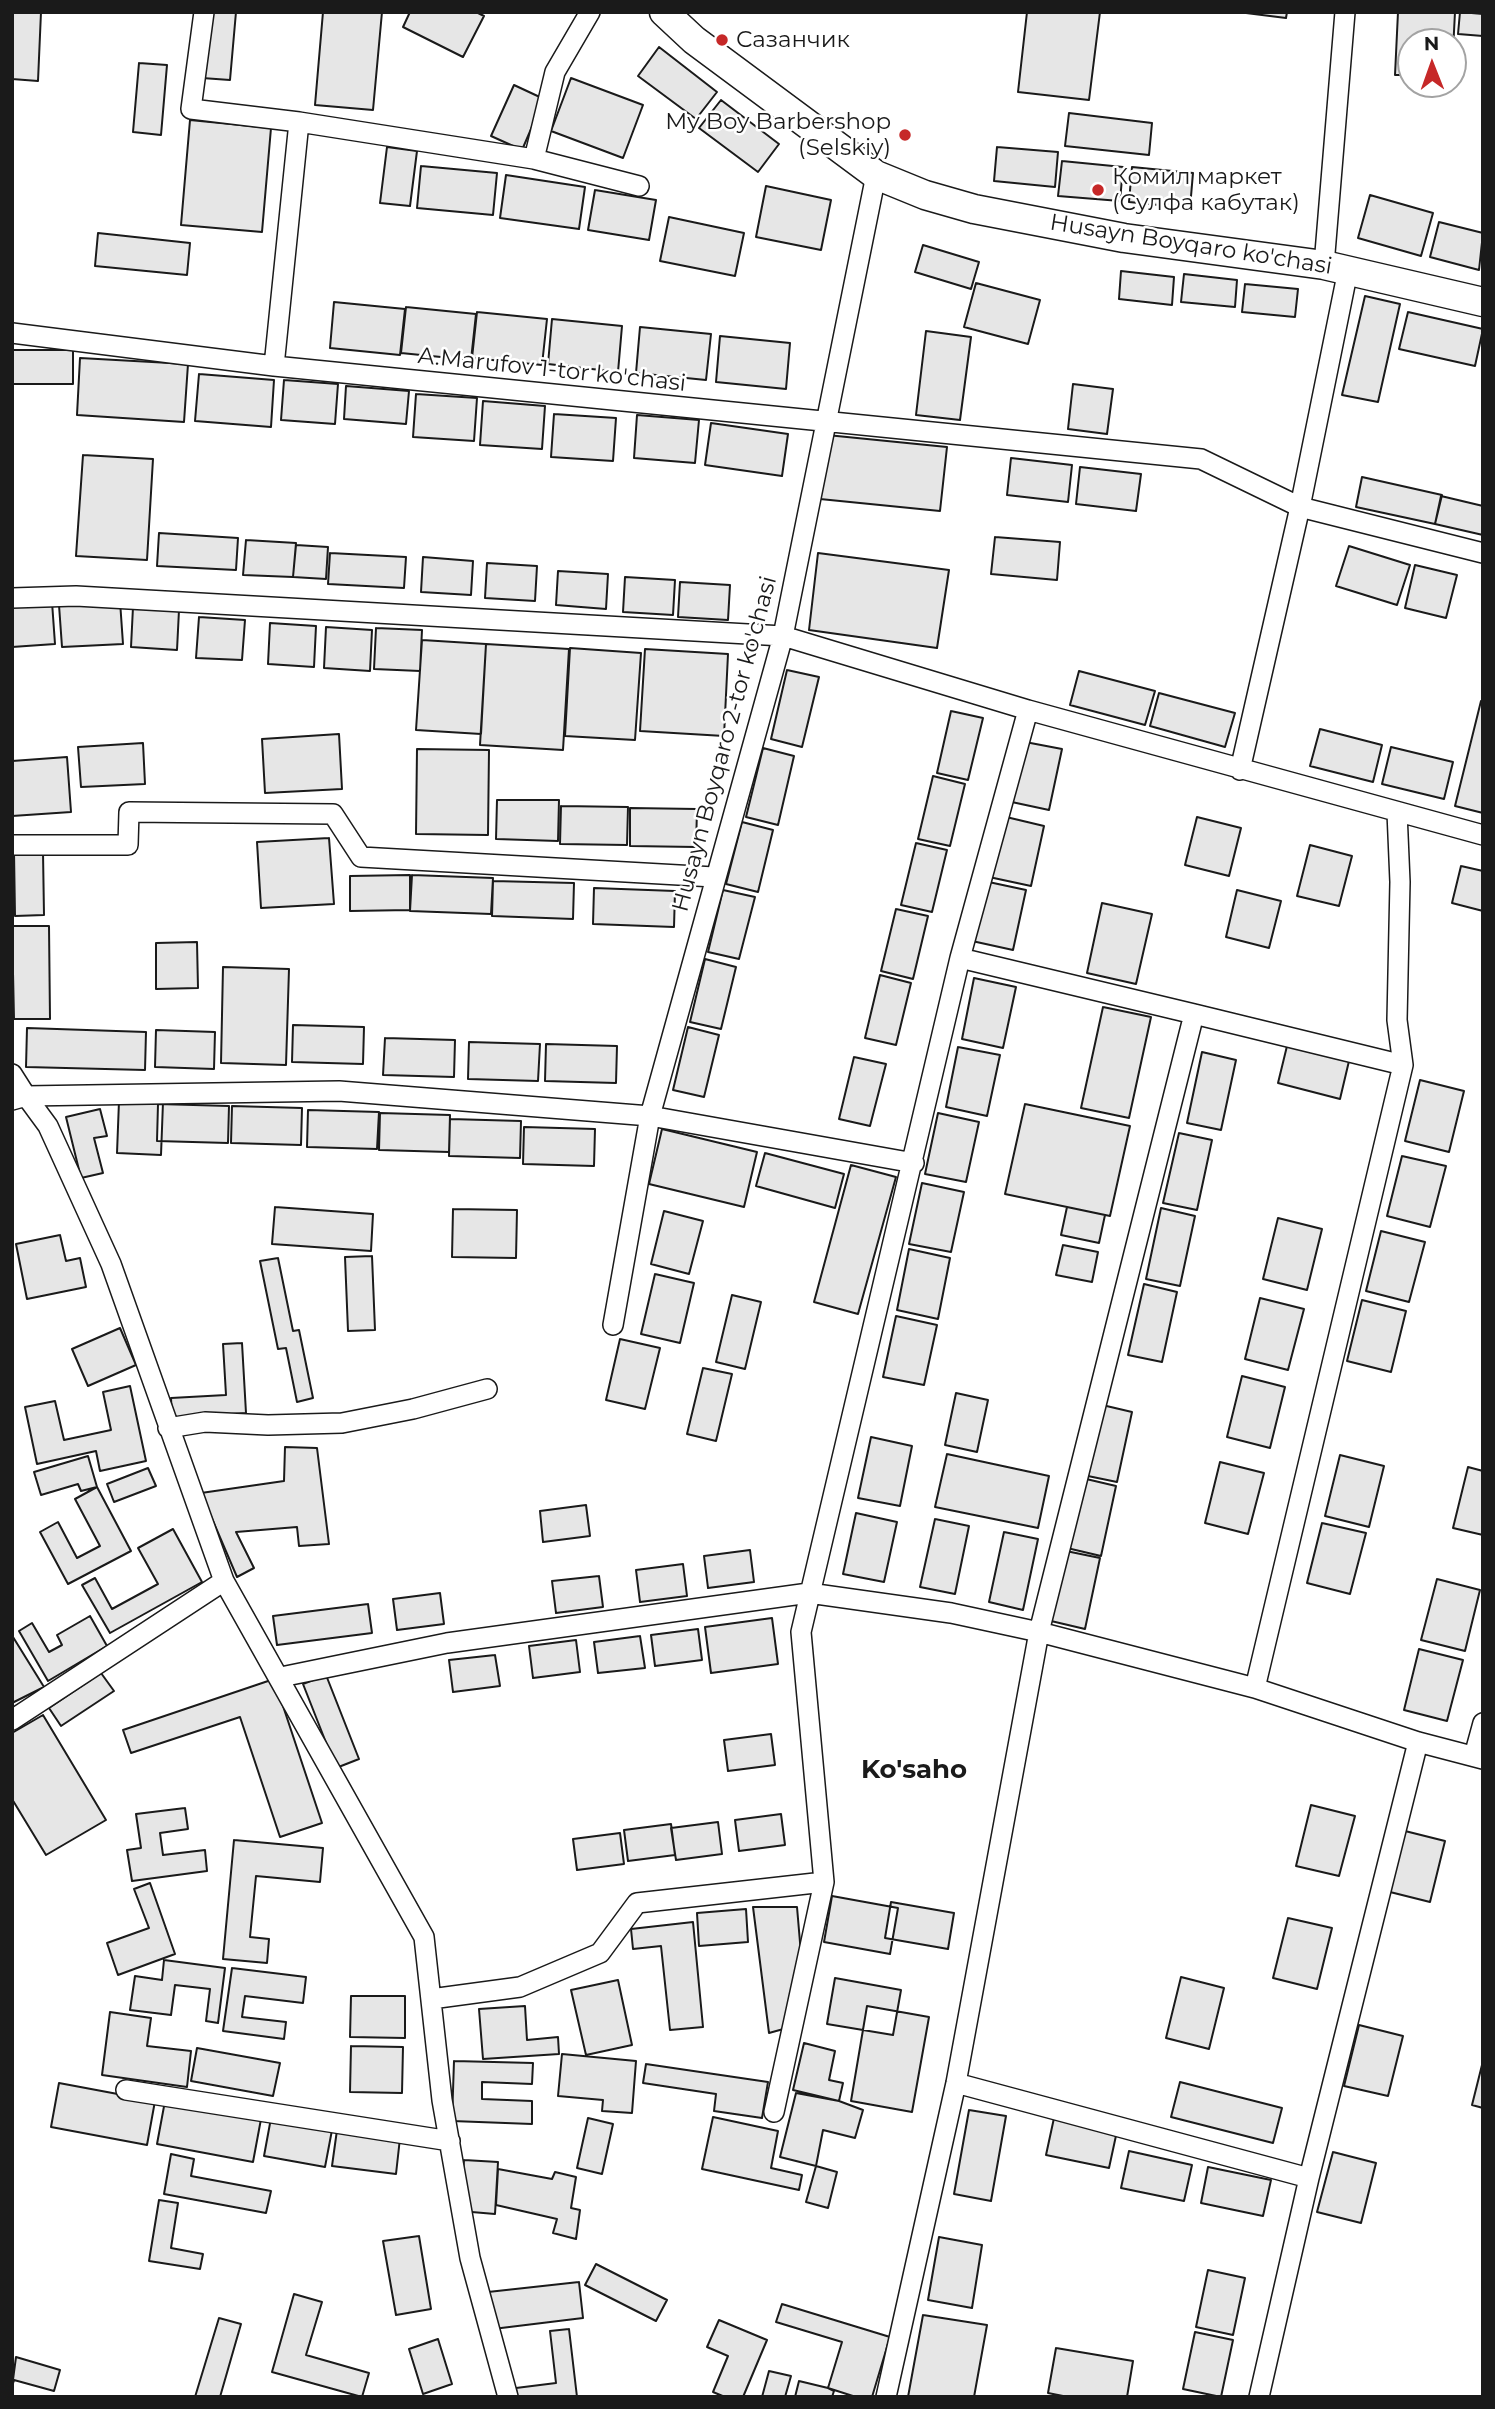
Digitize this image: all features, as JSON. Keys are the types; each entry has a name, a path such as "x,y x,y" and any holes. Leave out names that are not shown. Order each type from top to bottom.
{"main road":[{"name":"Husayn Boyqaro ko'chasi","path":"664,12 694,40 876,175 925,195 1124,238 1336,267 1483,302"}],"street":[{"path":"204,12 191,109 299,122 534,159 639,186"},
{"path":"534,159 555,72 590,12"},
{"path":"1240,770 1300,507 1336,267 1345,12"},
{"path":"274,366 299,122"},
{"name":"Husayn Boyqaro 2-tor ko'chasi","path":"613,1325 650,1116 783,636 876,175"},
{"name":"A.Marufov 1-tor ko'chasi","path":"12,333 274,366 1201,459 1300,507 1483,553"},
{"path":"12,598 76,596 783,636 1028,710 1483,835"},
{"path":"774,2112 824,1882 802,1632 960,958 1028,710"},
{"path":"12,845 128,845 130,812 334,814 361,857 715,877"},
{"path":"1255,1688 1403,1065 1397,1020 1400,882 1397,812"},
{"path":"960,958 1403,1065"},
{"path":"886,2397 956,2083 1039,1632 1194,1014"},
{"path":"12,1074 19,1098 48,1126 111,1264 224,1581 281,1677 424,1937 450,2141 470,2258 508,2397"},
{"path":"19,1098 339,1091 650,1116 914,1163"},
{"path":"168,1428 205,1422 268,1425 342,1423 414,1409 487,1389"},
{"path":"12,1720 224,1581"},
{"path":"281,1677 447,1643 810,1593 951,1613 1039,1632 1255,1688 1418,1742 1478,1758 1483,1723"},
{"path":"1259,2397 1309,2178 1418,1742"},
{"path":"431,1999 520,1987 600,1954 637,1903 824,1882"},
{"path":"956,2083 1309,2178"},
{"path":"126,2090 450,2141"}],"building":[{"path":"12,12 41,12 38,81 12,79"},
{"path":"208,12 236,12 230,80 202,78"},
{"path":"323,12 382,12 373,110 315,105"},
{"path":"410,12 476,12 484,16 463,57 403,27"},
{"path":"1027,12 1100,12 1089,100 1018,92"},
{"path":"1238,12 1287,12 1286,18"},
{"path":"1398,12 1455,12 1454,28 1397,28"},
{"path":"1460,12 1483,14 1483,36 1467,35 1467,28 1459,28"},
{"path":"1397,33 1397,75 1395,75"},
{"path":"659,47 717,92 696,119 638,76"},
{"path":"139,63 167,65 161,135 133,132"},
{"path":"571,78 643,105 623,158 551,131"},
{"path":"514,85 544,99 522,150 491,136"},
{"path":"721,100 779,144 758,172 699,128"},
{"path":"1069,113 1152,123 1149,155 1065,146"},
{"path":"190,120 271,128 262,232 181,225"},
{"path":"387,147 417,151 410,206 380,203"},
{"path":"997,147 1058,152 1055,187 994,181"},
{"path":"1062,161 1123,167 1120,201 1058,196"},
{"path":"421,166 497,173 493,215 417,208"},
{"path":"1132,167 1193,173 1190,208 1129,202"},
{"path":"506,175 585,187 579,229 500,218"},
{"path":"766,186 831,200 821,250 756,237"},
{"path":"595,190 656,200 649,240 588,230"},
{"path":"1370,195 1433,213 1421,256 1358,238"},
{"path":"669,217 744,233 735,276 660,261"},
{"path":"1439,222 1483,233 1479,270 1430,257"},
{"path":"98,233 190,243 187,275 95,266"},
{"path":"923,245 979,262 971,289 915,272"},
{"path":"1121,271 1174,277 1172,305 1119,299"},
{"path":"1184,274 1237,280 1235,307 1181,302"},
{"path":"976,283 1040,300 1028,344 964,327"},
{"path":"1245,284 1298,289 1295,317 1242,312"},
{"path":"1365,296 1400,304 1378,402 1342,395"},
{"path":"334,302 405,309 400,355 330,348"},
{"path":"406,307 476,314 471,360 401,353"},
{"path":"477,312 547,319 542,365 472,358"},
{"path":"1408,312 1483,329 1475,366 1399,349"},
{"path":"552,319 622,326 618,372 548,364"},
{"path":"640,327 711,334 706,380 636,373"},
{"path":"926,331 971,337 960,420 916,415"},
{"path":"720,336 790,343 786,389 716,382"},
{"path":"12,350 73,350 73,384 12,384"},
{"path":"80,358 188,364 184,422 77,415"},
{"path":"199,374 274,380 271,427 195,421"},
{"path":"284,380 338,384 335,424 281,420"},
{"path":"1073,384 1113,389 1107,434 1068,429"},
{"path":"346,386 409,391 406,424 344,419"},
{"path":"416,394 477,398 474,441 413,437"},
{"path":"483,401 545,406 542,449 480,445"},
{"path":"554,414 616,418 613,461 551,457"},
{"path":"637,415 699,420 695,463 634,458"},
{"path":"711,423 788,434 782,476 705,465"},
{"path":"827,435 947,447 940,511 820,499"},
{"path":"83,455 153,459 147,560 76,556"},
{"path":"1011,458 1072,465 1068,502 1007,495"},
{"path":"1080,467 1141,474 1136,511 1076,504"},
{"path":"1362,477 1442,495 1435,524 1356,507"},
{"path":"1441,496 1483,506 1483,535 1435,524"},
{"path":"159,533 238,538 236,570 157,566"},
{"path":"995,537 1060,542 1057,580 991,574"},
{"path":"246,540 296,543 293,577 243,575"},
{"path":"296,545 328,547 326,579 293,577"},
{"path":"1349,546 1410,565 1397,605 1336,586"},
{"path":"330,553 406,557 404,588 328,584"},
{"path":"818,553 949,570 937,648 809,630"},
{"path":"423,557 473,561 471,595 421,592"},
{"path":"487,563 537,566 535,601 485,598"},
{"path":"1415,565 1457,575 1446,618 1405,608"},
{"path":"558,571 608,574 606,609 556,605"},
{"path":"625,577 675,580 673,615 623,612"},
{"path":"680,582 730,585 728,620 678,617"},
{"path":"120,601 123,644 62,647 59,605"},
{"path":"52,602 55,644 12,647 12,604"},
{"path":"133,607 179,610 177,650 131,647"},
{"path":"199,617 245,620 242,660 196,658"},
{"path":"270,623 316,626 314,667 268,664"},
{"path":"326,627 372,630 370,671 324,668"},
{"path":"376,628 422,630 420,671 374,669"},
{"path":"422,640 486,644 481,734 416,730"},
{"path":"486,644 569,649 563,750 480,745"},
{"path":"570,648 641,653 635,740 565,736"},
{"path":"645,649 728,654 724,736 640,731"},
{"path":"787,670 819,677 802,747 771,739"},
{"path":"1079,671 1155,691 1145,725 1070,705"},
{"path":"1159,693 1235,713 1225,747 1150,726"},
{"path":"1483,701 1483,813 1455,806"},
{"path":"951,711 983,718 968,780 937,773"},
{"path":"1320,729 1382,745 1373,782 1310,766"},
{"path":"339,734 342,789 265,793 262,739"},
{"path":"1020,741 1062,749 1049,810 1007,801"},
{"path":"143,743 145,784 81,787 78,747"},
{"path":"1391,747 1453,762 1444,799 1382,784"},
{"path":"763,748 794,756 778,825 746,817"},
{"path":"417,749 489,750 488,835 416,834"},
{"path":"67,757 71,812 12,816 12,761"},
{"path":"933,776 965,784 950,846 918,839"},
{"path":"497,800 559,800 558,841 496,839"},
{"path":"561,806 628,807 627,845 560,844"},
{"path":"630,808 697,809 696,847 630,846"},
{"path":"1002,816 1044,826 1031,886 989,877"},
{"path":"1197,817 1241,828 1229,876 1185,865"},
{"path":"742,822 773,830 758,892 726,884"},
{"path":"329,838 334,904 261,908 257,842"},
{"path":"916,843 947,850 932,912 901,905"},
{"path":"1310,845 1352,856 1339,906 1297,896"},
{"path":"14,852 43,852 44,915 15,916"},
{"path":"1461,866 1483,871 1483,911 1452,903"},
{"path":"410,875 410,910 350,911 350,876"},
{"path":"412,875 493,878 491,914 410,911"},
{"path":"493,881 574,883 573,919 492,916"},
{"path":"984,881 1026,890 1013,950 972,941"},
{"path":"594,888 675,891 674,927 593,924"},
{"path":"723,890 755,897 739,959 708,952"},
{"path":"1237,890 1281,901 1269,948 1226,937"},
{"path":"1102,903 1152,914 1136,984 1087,973"},
{"path":"896,909 928,916 913,979 881,971"},
{"path":"12,926 49,926 50,1019 14,1019"},
{"path":"197,942 198,988 156,989 156,943"},
{"path":"705,959 736,967 721,1029 690,1022"},
{"path":"223,967 289,969 286,1065 221,1063"},
{"path":"880,975 911,983 896,1045 865,1038"},
{"path":"974,978 1016,987 1003,1048 962,1039"},
{"path":"1103,1007 1151,1017 1129,1118 1081,1108"},
{"path":"293,1025 364,1027 363,1064 292,1062"},
{"path":"688,1027 719,1035 704,1097 673,1090"},
{"path":"27,1028 146,1032 145,1070 26,1067"},
{"path":"156,1030 215,1032 214,1069 155,1067"},
{"path":"385,1038 455,1040 454,1077 383,1075"},
{"path":"469,1042 540,1044 538,1081 468,1079"},
{"path":"546,1044 617,1046 616,1083 545,1081"},
{"path":"1287,1046 1349,1061 1340,1099 1278,1083"},
{"path":"958,1047 1000,1055 987,1116 946,1107"},
{"path":"1202,1052 1236,1060 1221,1130 1187,1123"},
{"path":"854,1057 886,1064 870,1126 839,1119"},
{"path":"1420,1080 1464,1091 1449,1152 1405,1141"},
{"path":"119,1101 163,1102 161,1155 117,1153"},
{"path":"158,1104 229,1106 228,1143 157,1141"},
{"path":"1025,1104 1130,1126 1110,1216 1005,1194"},
{"path":"232,1106 302,1108 301,1145 231,1143"},
{"path":"100,1109 107,1136 94,1138 103,1173 81,1178 66,1117"},
{"path":"308,1110 379,1112 377,1149 307,1147"},
{"path":"380,1113 450,1115 449,1152 379,1150"},
{"path":"938,1113 979,1122 966,1182 925,1174"},
{"path":"450,1119 521,1121 520,1158 449,1156"},
{"path":"524,1127 595,1129 594,1166 523,1164"},
{"path":"662,1129 757,1152 744,1207 649,1184"},
{"path":"1179,1133 1212,1140 1197,1210 1163,1203"},
{"path":"765,1153 844,1174 835,1208 756,1186"},
{"path":"1402,1156 1446,1166 1430,1227 1387,1216"},
{"path":"851,1165 896,1177 858,1314 814,1302"},
{"path":"922,1183 964,1192 951,1252 909,1244"},
{"path":"275,1207 373,1214 371,1251 272,1244"},
{"path":"1067,1207 1105,1215 1099,1243 1061,1235"},
{"path":"1161,1208 1195,1216 1180,1286 1146,1279"},
{"path":"453,1209 517,1210 516,1258 452,1257"},
{"path":"664,1211 703,1221 689,1274 651,1264"},
{"path":"1278,1218 1322,1229 1307,1290 1263,1279"},
{"path":"1381,1231 1425,1242 1409,1302 1366,1291"},
{"path":"60,1235 66,1261 80,1258 86,1287 27,1299 16,1244"},
{"path":"1063,1245 1098,1252 1092,1282 1056,1275"},
{"path":"909,1249 950,1258 938,1319 897,1310"},
{"path":"372,1256 375,1330 348,1331 345,1257"},
{"path":"278,1258 293,1331 299,1330 313,1398 297,1402 286,1348 278,1349 260,1261"},
{"path":"655,1274 694,1283 680,1343 641,1334"},
{"path":"1144,1284 1177,1292 1162,1362 1128,1355"},
{"path":"732,1295 761,1302 745,1369 716,1362"},
{"path":"1260,1298 1304,1309 1288,1370 1245,1359"},
{"path":"1362,1300 1406,1311 1391,1372 1347,1361"},
{"path":"896,1316 937,1325 924,1385 883,1377"},
{"path":"120,1328 136,1365 88,1386 72,1349"},
{"path":"620,1339 660,1348 645,1409 606,1400"},
{"path":"242,1343 246,1413 172,1418 171,1398 226,1395 223,1344"},
{"path":"703,1368 732,1374 716,1441 687,1434"},
{"path":"1242,1376 1285,1387 1270,1448 1227,1437"},
{"path":"130,1386 146,1461 100,1471 96,1451 37,1464 25,1407 55,1401 64,1440 111,1430 103,1392"},
{"path":"956,1393 988,1400 977,1452 945,1445"},
{"path":"1098,1404 1132,1412 1117,1482 1083,1475"},
{"path":"871,1437 912,1446 900,1506 858,1498"},
{"path":"285,1447 317,1448 329,1544 299,1546 297,1527 236,1532 254,1568 237,1577 201,1493 284,1481"},
{"path":"947,1454 1049,1476 1038,1528 935,1507"},
{"path":"1340,1455 1384,1466 1369,1527 1325,1516"},
{"path":"88,1456 97,1487 81,1491 78,1484 41,1495 34,1472"},
{"path":"1220,1462 1264,1473 1248,1534 1205,1523"},
{"path":"1468,1467 1483,1471 1483,1535 1453,1528"},
{"path":"148,1468 156,1486 114,1502 107,1484"},
{"path":"1082,1478 1116,1486 1101,1556 1067,1548"},
{"path":"97,1487 131,1551 68,1584 40,1532 58,1522 77,1558 100,1546 75,1499"},
{"path":"586,1505 590,1536 543,1542 540,1511"},
{"path":"856,1513 897,1522 884,1582 843,1574"},
{"path":"935,1519 969,1526 955,1594 920,1587"},
{"path":"1322,1523 1366,1533 1350,1594 1307,1583"},
{"path":"173,1529 202,1582 110,1633 82,1585 95,1578 112,1609 158,1584 138,1548"},
{"path":"1004,1532 1038,1539 1023,1610 989,1602"},
{"path":"750,1550 754,1582 708,1588 704,1556"},
{"path":"1066,1551 1100,1558 1085,1629 1051,1621"},
{"path":"683,1564 687,1596 640,1602 636,1570"},
{"path":"599,1576 603,1607 556,1613 552,1581"},
{"path":"1437,1579 1480,1590 1465,1651 1421,1640"},
{"path":"440,1593 444,1624 397,1630 393,1599"},
{"path":"368,1604 372,1633 277,1645 273,1616"},
{"path":"90,1616 107,1646 48,1681 19,1631 32,1623 49,1652 62,1645 57,1635"},
{"path":"772,1618 778,1664 711,1673 705,1627"},
{"path":"698,1629 702,1660 655,1666 651,1635"},
{"path":"640,1636 645,1668 598,1673 594,1642"},
{"path":"12,1638 44,1687 12,1703"},
{"path":"576,1640 580,1672 533,1678 529,1646"},
{"path":"1419,1649 1463,1660 1447,1721 1404,1710"},
{"path":"495,1655 500,1686 453,1692 449,1660"},
{"path":"101,1673 114,1691 61,1726 49,1708"},
{"path":"326,1675 359,1759 336,1768 303,1684"},
{"path":"274,1679 322,1823 280,1837 240,1717 131,1753 123,1730"},
{"path":"43,1715 106,1820 46,1855 12,1799 12,1733"},
{"path":"771,1734 775,1765 728,1771 724,1740"},
{"path":"1311,1805 1355,1816 1339,1876 1296,1866"},
{"path":"185,1808 188,1829 160,1833 163,1855 205,1850 207,1871 132,1881 127,1850 141,1848 136,1814"},
{"path":"781,1814 785,1845 739,1851 735,1820"},
{"path":"718,1822 722,1854 676,1860 671,1828"},
{"path":"671,1824 675,1855 628,1861 624,1830"},
{"path":"1401,1830 1445,1841 1430,1902 1386,1891"},
{"path":"620,1833 624,1864 577,1870 573,1839"},
{"path":"234,1840 323,1848 320,1882 256,1876 250,1937 269,1939 267,1963 223,1959"},
{"path":"150,1883 175,1954 118,1975 107,1943 149,1928 134,1889"},
{"path":"832,1896 898,1908 890,1954 824,1942"},
{"path":"891,1902 954,1913 948,1949 885,1938"},
{"path":"753,1907 797,1907 801,1954 787,2028 769,2033"},
{"path":"746,1909 748,1942 699,1946 697,1913"},
{"path":"1288,1918 1332,1928 1317,1989 1273,1978"},
{"path":"693,1922 703,2027 670,2030 661,1946 633,1949 631,1929"},
{"path":"164,1960 225,1968 218,2023 206,2021 210,1989 175,1985 171,2015 130,2010 135,1976 162,1980"},
{"path":"232,1968 306,1977 303,2003 245,1996 242,2017 286,2022 284,2039 223,2031"},
{"path":"1181,1977 1224,1988 1209,2049 1166,2038"},
{"path":"835,1978 901,1990 893,2035 827,2024"},
{"path":"618,1980 632,2045 586,2055 571,1990"},
{"path":"351,1996 405,1996 405,2038 350,2037"},
{"path":"525,2006 527,2040 558,2037 559,2054 483,2059 479,2009"},
{"path":"867,2006 929,2017 912,2112 851,2101"},
{"path":"110,2012 151,2018 147,2046 191,2051 187,2087 102,2075"},
{"path":"1359,2025 1403,2036 1388,2096 1344,2086"},
{"path":"804,2043 835,2051 829,2080 843,2083 839,2101 793,2090"},
{"path":"351,2046 403,2047 402,2093 350,2092"},
{"path":"197,2048 280,2063 273,2096 191,2081"},
{"path":"562,2054 636,2061 632,2113 602,2111 603,2100 558,2096"},
{"path":"454,2061 533,2063 532,2084 482,2082 482,2099 532,2101 532,2124 452,2121"},
{"path":"1483,2061 1483,2108 1472,2105"},
{"path":"646,2064 768,2082 762,2118 714,2111 716,2094 643,2083"},
{"path":"1180,2082 1282,2108 1273,2143 1171,2117"},
{"path":"59,2083 155,2101 147,2145 51,2127"},
{"path":"796,2093 839,2101 863,2110 855,2138 823,2130 816,2166 780,2157"},
{"path":"165,2101 261,2119 253,2162 157,2144"},
{"path":"969,2110 1006,2116 991,2201 954,2194"},
{"path":"713,2117 778,2131 771,2168 802,2175 799,2190 702,2169"},
{"path":"271,2118 332,2130 325,2167 264,2156"},
{"path":"588,2118 613,2124 602,2174 577,2168"},
{"path":"1054,2118 1117,2131 1109,2168 1046,2155"},
{"path":"337,2130 400,2138 396,2174 332,2166"},
{"path":"1129,2151 1192,2165 1184,2201 1121,2188"},
{"path":"1333,2152 1376,2163 1361,2223 1317,2212"},
{"path":"171,2154 194,2159 191,2176 271,2191 266,2213 164,2194"},
{"path":"464,2160 498,2162 495,2214 460,2211"},
{"path":"816,2166 837,2172 828,2208 806,2202"},
{"path":"1208,2167 1271,2180 1263,2216 1201,2203"},
{"path":"498,2169 552,2179 555,2172 576,2177 571,2208 580,2210 576,2239 553,2233 557,2219 496,2205"},
{"path":"159,2200 178,2203 171,2248 203,2254 200,2269 149,2261"},
{"path":"419,2236 431,2309 396,2315 383,2241"},
{"path":"939,2237 982,2245 972,2308 928,2300"},
{"path":"596,2264 667,2300 656,2321 585,2285"},
{"path":"1208,2270 1245,2278 1233,2335 1196,2327"},
{"path":"579,2282 583,2318 493,2329 488,2292"},
{"path":"294,2294 322,2302 306,2355 369,2373 362,2397 272,2372"},
{"path":"782,2304 890,2337 872,2397 856,2397 828,2388 842,2342 776,2322"},
{"path":"923,2315 987,2325 974,2397 908,2397"},
{"path":"219,2318 241,2324 220,2397 195,2397"},
{"path":"719,2320 767,2340 743,2397 725,2397 713,2392 728,2356 707,2347"},
{"path":"569,2329 577,2397 517,2397 516,2388 556,2383 550,2331"},
{"path":"1195,2332 1233,2340 1221,2397 1183,2389"},
{"path":"438,2339 452,2384 423,2394 409,2349"},
{"path":"1056,2348 1133,2361 1127,2397 1068,2397 1048,2393"},
{"path":"16,2357 60,2370 54,2391 14,2380 12,2387"},
{"path":"769,2371 791,2376 785,2397 762,2397"},
{"path":"799,2381 828,2388 834,2391 832,2397 795,2397"}],"place":[{"name":"Сазанчик","path":"722,40"},
{"name":"My Boy Barbershop (Selskiy)","path":"905,135"},
{"name":"Комил маркет (Сулфа кабутак)","path":"1098,190"}],"district":[{"name":"Ko'saho","path":"914,1770"}]}
